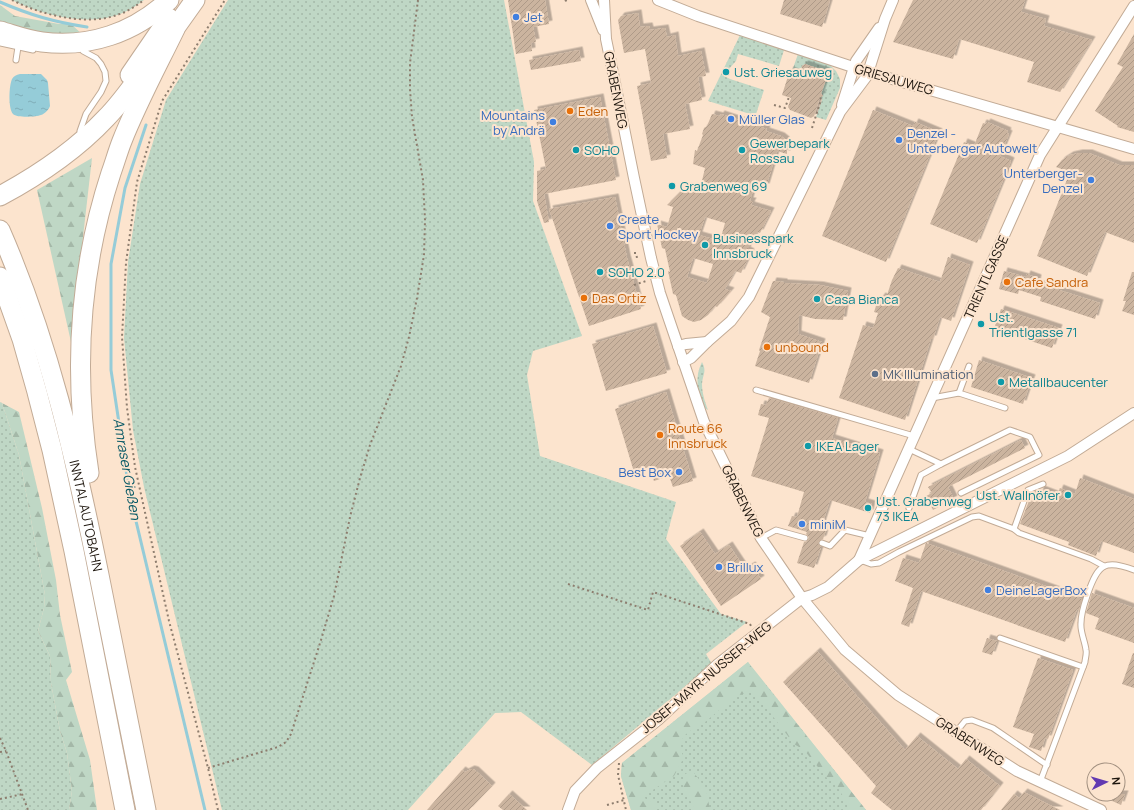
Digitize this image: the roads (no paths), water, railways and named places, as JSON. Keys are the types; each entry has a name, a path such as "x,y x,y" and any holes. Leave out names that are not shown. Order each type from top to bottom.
{"highway":[{"path":"0,31 41,42 62,43 81,42 116,36 140,23 169,0"},
{"path":"0,186 68,142 102,110 125,82 164,27 180,0"},
{"path":"0,196 45,170 92,132 120,103 195,0"},
{"path":"90,528 93,496 83,428 80,374 82,321 88,268 104,197 121,142 175,29"},
{"name":"INNTAL AUTOBAHN","path":"0,230 27,296 49,362 65,420 90,528 146,810"},
{"name":"INNTAL AUTOBAHN","path":"0,277 22,339 52,450 74,551 125,810"}],"street":[{"name":"GRABENWEG","path":"591,0 606,39"},
{"name":"GRABENWEG","path":"604,0 606,39 630,162 660,292 704,422 761,538 802,598 845,650 898,695 1017,771 1101,810"},
{"name":"GRIESAUWEG","path":"658,0 698,16 868,72 1134,149"},
{"path":"684,362 691,358 731,321 749,297 840,112 856,61 884,19 894,0"},
{"name":"TRIENTLGASSE","path":"859,560 1040,155 1134,6"},
{"path":"840,112 868,72 884,19"},
{"path":"678,346 707,342"},
{"name":"JOSEF-MAYR-NUSSER-WEG","path":"568,810 575,791 597,768 658,720 718,664 802,598 828,587 859,560 1068,456 1134,413"}],"lane":[{"path":"0,43 39,51"},
{"path":"16,60 18,47"},
{"path":"76,51 89,49"},
{"path":"80,131 86,114 101,92 106,81 105,72 101,64 96,58 83,51"},
{"path":"959,393 969,366"},
{"path":"756,390 914,436"},
{"path":"931,398 959,393 1006,408"},
{"path":"910,508 921,475 1010,430 1030,437 1039,455 961,493"},
{"path":"909,449 941,464"},
{"path":"1014,529 1028,490 1043,484"},
{"path":"859,560 871,564 878,563 972,517 980,516 1014,529 1019,533 1091,559 1104,566"},
{"path":"761,538 776,530 805,538"},
{"path":"822,543 830,546 844,530 870,536"},
{"path":"1040,782 1085,662 1086,650 1080,624 1081,614 1093,580 1098,571 1104,566 1112,564 1134,570"},
{"path":"1000,638 1083,667"},
{"path":"956,732 965,721 972,720 993,728 1047,765"}],"water":[{"path":"20,74 41,74 47,80 50,106 47,111 42,114 27,117 13,114 10,107 10,87 12,79"}],"waterway":[{"name":"Amraser Gießen","path":"0,2 42,18 87,27"},
{"name":"Amraser Gießen","path":"146,125 125,188 111,264 111,370 130,496 205,810"}],"place":[{"name":"Jet","path":"516,17"},
{"name":"Ust. Griesauweg","path":"726,72"},
{"name":"Eden","path":"570,111"},
{"name":"Müller Glas","path":"731,119"},
{"name":"Mountains by Andrä","path":"553,122"},
{"name":"Denzel - Unterberger Autowelt","path":"899,140"},
{"name":"SOHO","path":"576,150"},
{"name":"Gewerbepark Rossau","path":"742,150"},
{"name":"Unterberger- Denzel","path":"1091,180"},
{"name":"Grabenweg 69","path":"672,186"},
{"name":"Create Sport Hockey","path":"610,226"},
{"name":"Businesspark Innsbruck","path":"705,245"},
{"name":"SOHO 2.0","path":"600,272"},
{"name":"Cafe Sandra","path":"1007,282"},
{"name":"Das Ortiz","path":"584,298"},
{"name":"Casa Bianca","path":"817,299"},
{"name":"Ust. Trientlgasse 71","path":"981,324"},
{"name":"unbound","path":"767,347"},
{"name":"MK Illumination","path":"875,374"},
{"name":"Metallbaucenter","path":"1001,382"},
{"name":"Route 66 Innsbruck","path":"660,435"},
{"name":"IKEA Lager","path":"808,446"},
{"name":"Best Box","path":"679,472"},
{"name":"Ust. Wallnöfer","path":"1068,495"},
{"name":"Ust. Grabenweg 73 IKEA","path":"868,508"},
{"name":"miniM","path":"802,524"},
{"name":"Brillux","path":"719,567"},
{"name":"DeineLagerBox","path":"988,590"}]}
